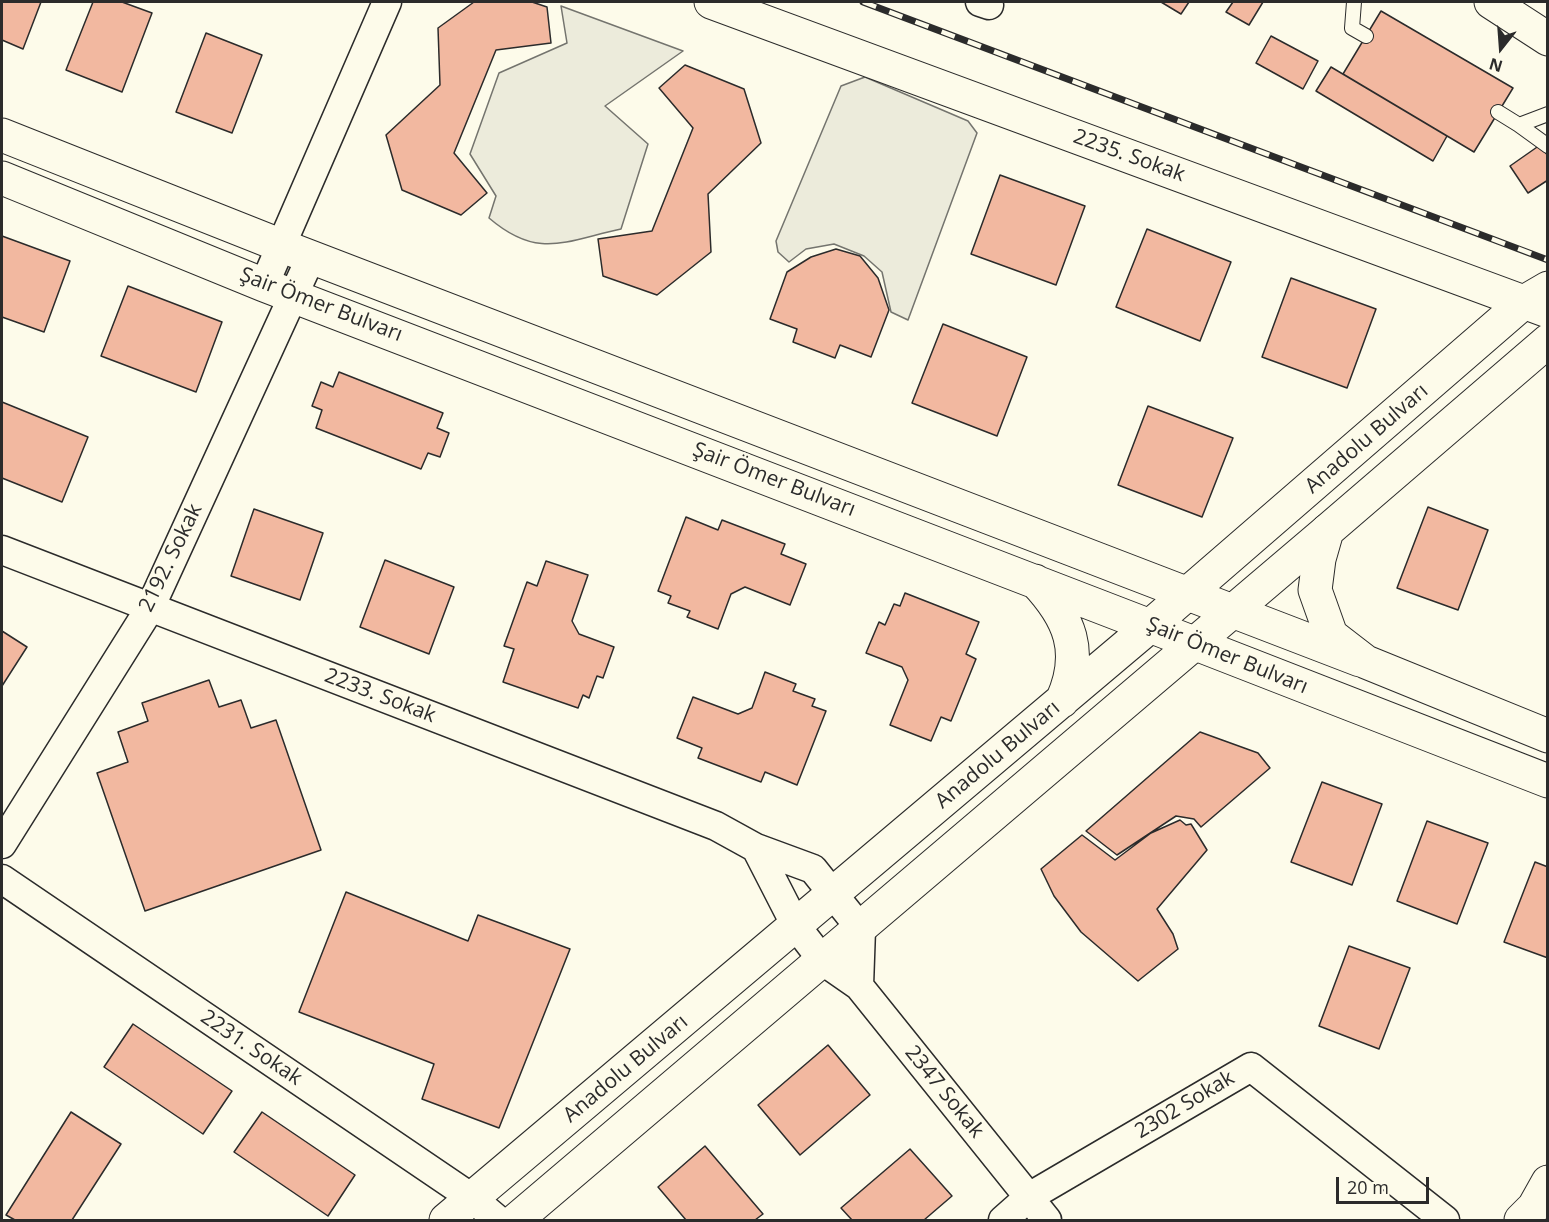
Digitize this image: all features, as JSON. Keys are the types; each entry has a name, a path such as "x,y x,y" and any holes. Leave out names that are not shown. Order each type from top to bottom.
{"main road":[{"name":"2235. Sokak","path":"711,2 1540,300"},
{"path":"1491,2 1548,39"},
{"name":"Şair Ömer Bulvarı","path":"2,135 296,252 1188,593 1548,735"},
{"name":"Şair Ömer Bulvarı","path":"2,178 279,290 1548,781"},
{"name":"Anadolu Bulvarı","path":"446,1221 1188,593 1540,300"},
{"name":"Anadolu Bulvarı","path":"516,1221 1234,612 1548,341"},
{"path":"1327,531 1319,559 1315,590 1331,635 1366,662"},
{"path":"1035,581 1053,600 1069,627 1073,655 1068,687 1062,701"}],"street":[{"name":"2192. Sokak","path":"2,844 150,608 296,252 387,2"},
{"name":"2233. Sokak","path":"2,550 716,826 756,848 813,869 861,929"},
{"path":"756,848 796,926 823,961"},
{"name":"2231. Sokak","path":"2,879 472,1198 498,1221"},
{"path":"859,986 861,929"},
{"name":"2347 Sokak","path":"823,961 859,986 1047,1221"},
{"name":"2302 Sokak","path":"1003,1221 1029,1197 1251,1067 1445,1221"}],"lane":[{"path":"1354,2 1352,28 1366,36"},
{"path":"1498,112 1548,146"},
{"path":"1519,125 1548,114"}],"shaded area":[{"path":"561,6 683,51 605,106 648,144 621,229 552,244 522,239 506,231 489,218 496,196 470,154 499,73 567,43"},
{"path":"865,77 968,121 977,133 908,320 891,312 882,272 864,256 834,244 806,249 789,262 778,252 776,241 841,86"}],"building":[{"path":"2,2 41,2 23,49 2,40"},
{"path":"93,2 122,2 152,13 122,92 66,70"},
{"path":"474,2 532,2 547,7 551,43 496,50 454,153 487,193 461,215 402,190 386,135 440,85 438,28"},
{"path":"1161,2 1189,2 1181,14"},
{"path":"1233,2 1263,2 1249,25 1226,12"},
{"path":"1381,11 1513,88 1474,152 1343,74"},
{"path":"206,33 262,55 232,133 176,112"},
{"path":"1271,36 1318,61 1303,89 1256,63"},
{"path":"685,65 744,89 761,143 708,194 711,252 657,295 603,276 598,239 652,231 693,128 659,88"},
{"path":"1331,67 1447,136 1433,161 1316,91"},
{"path":"1540,145 1548,156 1548,180 1528,193 1510,166"},
{"path":"1000,175 1085,206 1056,285 971,254"},
{"path":"1147,229 1231,262 1200,341 1116,307"},
{"path":"2,236 70,261 44,332 2,317"},
{"path":"836,249 860,256 878,278 889,310 871,357 840,345 835,358 793,342 797,329 770,319 787,272 811,257"},
{"path":"1291,278 1376,309 1347,388 1262,357"},
{"path":"128,286 222,322 196,392 101,356"},
{"path":"943,324 1027,357 997,436 912,403"},
{"path":"339,372 443,413 437,428 449,433 440,457 428,453 421,469 316,428 322,410 312,406 321,382 333,387"},
{"path":"2,402 88,437 62,502 2,478"},
{"path":"1148,406 1233,438 1202,517 1118,485"},
{"path":"1428,507 1488,530 1458,610 1397,588"},
{"path":"254,509 323,533 300,600 231,576"},
{"path":"686,517 718,530 722,520 785,544 781,554 806,564 790,605 745,587 731,594 718,629 687,617 690,611 668,603 671,596 658,591"},
{"path":"385,560 454,587 429,654 360,627"},
{"path":"546,561 588,575 572,621 579,634 614,647 603,678 597,676 589,698 583,695 578,708 503,682 514,649 504,646 527,582 537,586"},
{"path":"905,593 979,622 966,654 976,659 951,721 941,717 931,741 890,725 908,680 902,667 866,653 879,622 885,625 894,604 900,606"},
{"path":"2,631 27,647 2,686"},
{"path":"765,672 796,684 793,691 815,699 812,706 826,711 797,785 765,772 761,782 698,758 702,748 677,738 693,697 738,714 752,708"},
{"path":"209,680 219,707 241,700 251,728 276,720 321,850 145,911 97,773 128,762 118,732 148,721 142,703"},
{"path":"1200,732 1258,753 1270,768 1201,827 1194,819 1176,816 1117,855 1086,831"},
{"path":"1322,782 1382,804 1352,885 1291,862"},
{"path":"1180,820 1186,825 1191,824 1207,850 1157,909 1173,934 1178,949 1138,981 1081,932 1054,896 1041,869 1082,835 1115,860 1151,833"},
{"path":"1427,821 1488,843 1457,924 1397,901"},
{"path":"1535,862 1548,867 1548,958 1504,942"},
{"path":"346,892 468,941 478,915 570,949 499,1128 422,1099 434,1064 299,1012"},
{"path":"1349,946 1410,968 1379,1049 1319,1026"},
{"path":"133,1024 232,1091 203,1134 104,1067"},
{"path":"828,1045 870,1095 800,1155 758,1105"},
{"path":"71,1112 121,1144 72,1220 15,1220 6,1215"},
{"path":"262,1112 355,1175 328,1216 234,1152"},
{"path":"705,1146 763,1214 755,1220 686,1220 658,1187"},
{"path":"910,1149 952,1196 924,1220 852,1220 841,1208"}],"railway":[{"path":"863,2 1548,260"}]}
